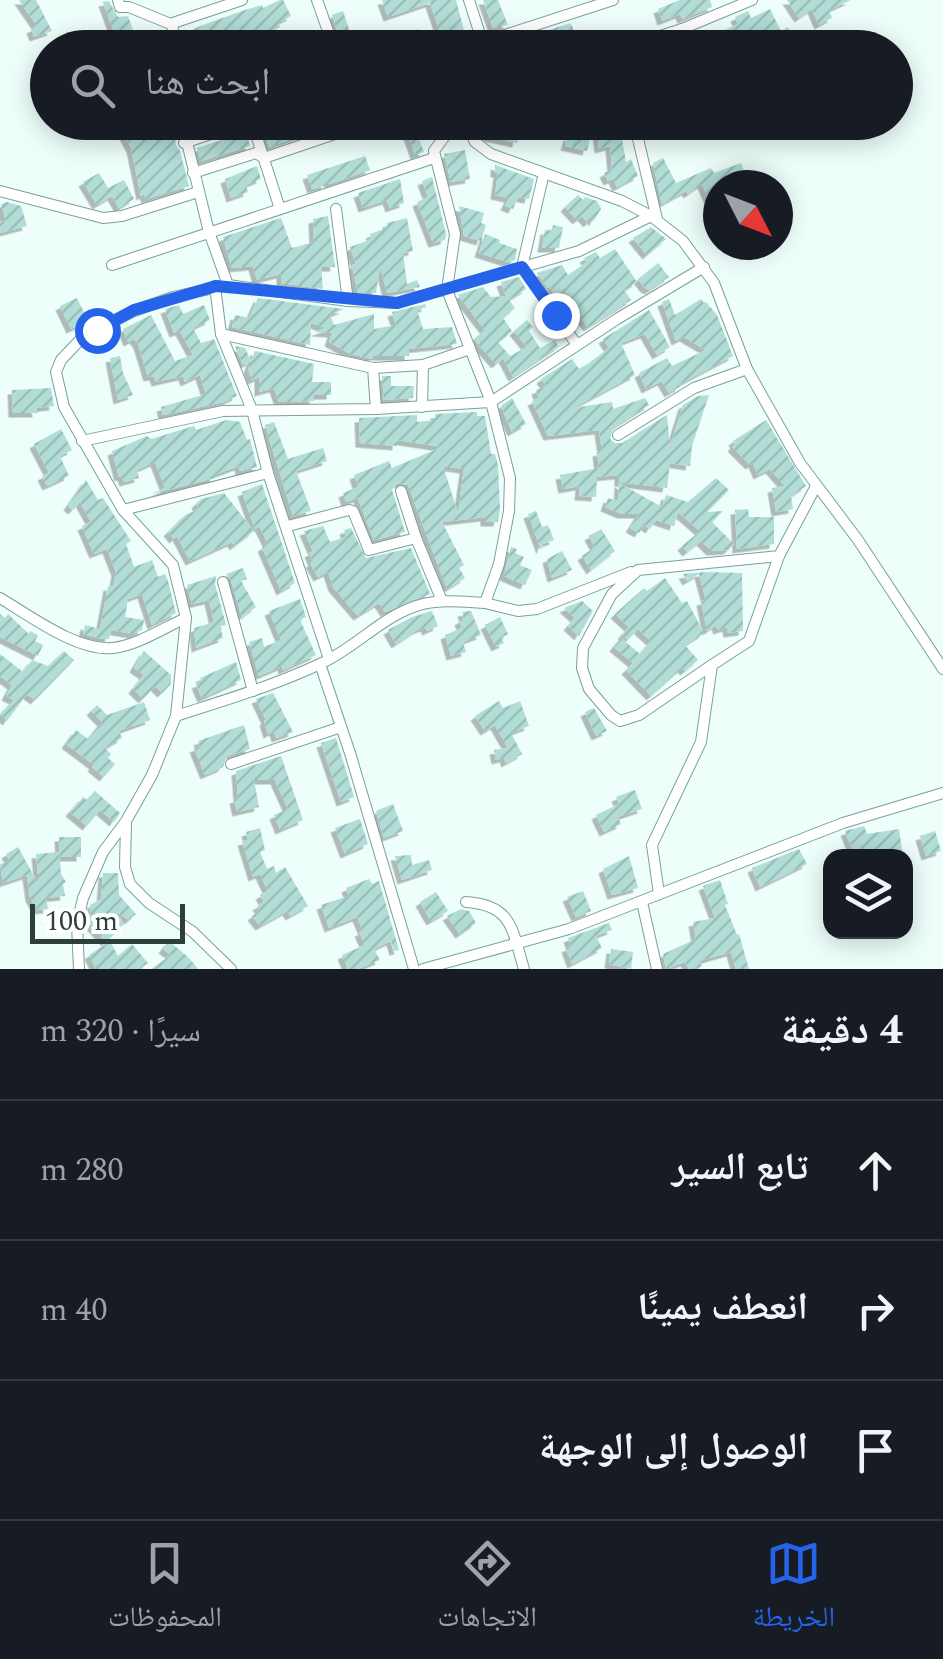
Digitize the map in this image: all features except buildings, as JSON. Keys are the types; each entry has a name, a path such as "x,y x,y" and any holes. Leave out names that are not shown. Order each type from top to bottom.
{"street":[{"path":"118,0 120,8 130,7 172,25 242,0"},
{"path":"317,0 328,30"},
{"path":"469,0 479,30"},
{"path":"527,30 613,0"},
{"path":"679,30 752,0"},
{"path":"172,25 172,30"},
{"path":"184,140 222,286 221,334 252,410 268,473 288,526 342,727 414,969"},
{"path":"184,143 193,140"},
{"path":"256,140 280,209"},
{"path":"264,158 315,140"},
{"path":"442,140 434,158 455,234 447,290 491,402 510,478 499,564 486,603"},
{"path":"474,140 491,154 598,190 654,218 682,242 704,267 723,300 747,369 816,486 858,540 943,668"},
{"path":"638,140 654,218"},
{"path":"194,173 256,153 264,158"},
{"path":"112,265 434,158"},
{"path":"544,174 522,267 577,345"},
{"path":"0,192 103,218 122,216 198,192"},
{"path":"336,210 348,301"},
{"path":"79,969 76,924 83,898 103,852 152,775 176,716 186,618 173,565 123,510 64,407 56,372 68,351 134,310 222,286 397,303 596,244 654,218"},
{"path":"82,441 223,411 376,409 491,402 704,267"},
{"path":"221,334 373,368 423,365 470,349"},
{"path":"422,407 423,365"},
{"path":"373,368 376,409"},
{"path":"618,435 694,388 747,369"},
{"path":"123,510 268,473"},
{"path":"638,570 612,594 583,648 582,668 589,689 610,716 620,721 628,720 748,641 779,556 816,486"},
{"path":"401,492 442,601"},
{"path":"288,526 349,510 353,511 370,550 416,538"},
{"path":"176,716 324,662 401,612 442,601 486,603 518,611 536,609 638,570 779,556"},
{"path":"223,582 253,691"},
{"path":"0,598 56,631 83,643 108,648 186,618"},
{"path":"660,894 652,846 702,742 712,665"},
{"path":"231,764 342,727"},
{"path":"424,969 516,944 642,902 842,823 943,793"},
{"path":"126,821 125,867 130,884 149,903 193,932 231,969"},
{"path":"466,902 493,905 511,926 524,969"},
{"path":"642,902 657,969"},
{"path":"648,969 651,949"}],"route":[{"path":"97,330 134,310 216,286 397,303 522,267 556,315"}]}
